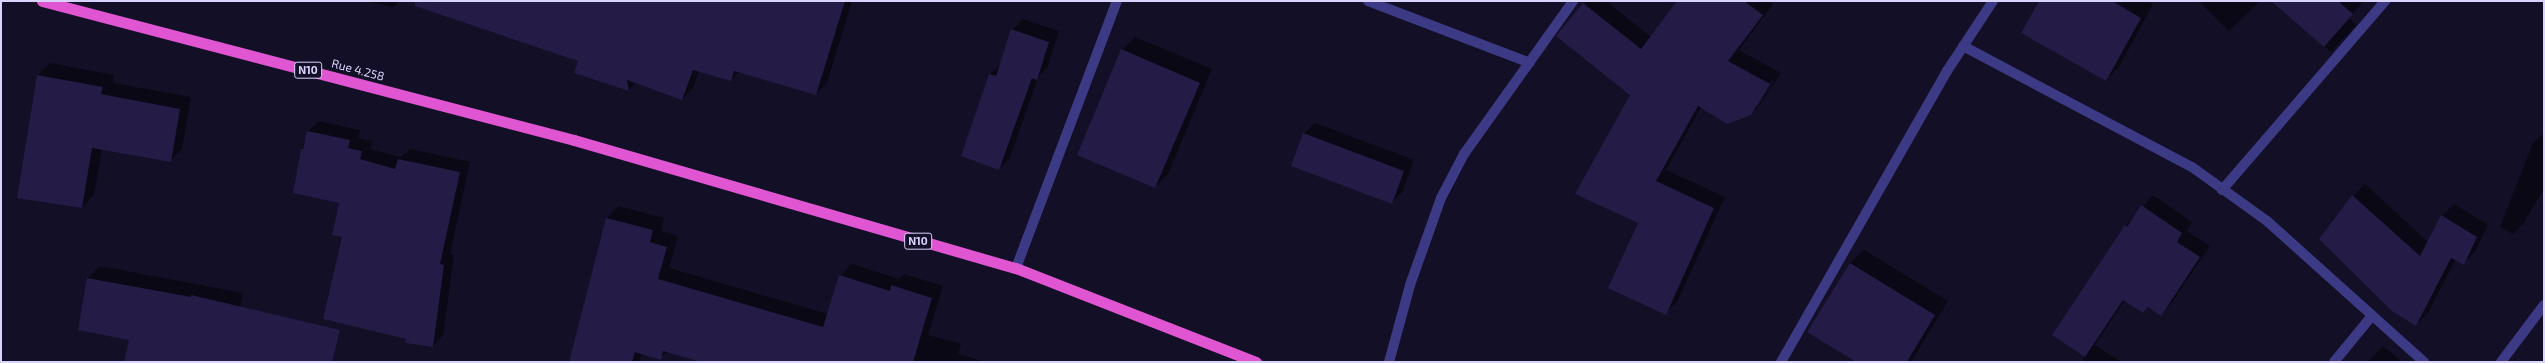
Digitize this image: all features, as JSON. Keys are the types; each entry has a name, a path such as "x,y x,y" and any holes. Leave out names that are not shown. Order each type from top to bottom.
{"highway":[{"name":"Rue 4.258","path":"42,1 574,140 1016,268"},
{"name":"N10","path":"1016,268 1256,362"}],"street":[{"path":"1016,268 1117,1"},
{"path":"1368,1 1530,63"},
{"path":"1389,362 1410,285 1441,198 1464,154 1573,1"},
{"path":"1781,362 1963,46 1992,1"},
{"path":"2222,190 2385,1"},
{"path":"1963,46 2192,167 2267,221 2371,317 2424,362"},
{"path":"2501,362 2544,305"},
{"path":"2334,362 2371,317"}],"building":[{"path":"415,1 845,1 816,95 734,71 731,81 693,70 682,100 627,80 629,91 574,73 578,61 415,6"},
{"path":"1677,1 1744,1 1763,15 1728,61 1770,84 1751,115 1727,124 1698,106 1656,181 1714,208 1666,315 1608,288 1638,223 1575,194 1630,95 1556,36 1583,3 1641,49"},
{"path":"2039,1 2112,1 2141,18 2106,81 2021,33"},
{"path":"2271,1 2338,1 2353,14 2324,47"},
{"path":"1011,29 1049,42 1037,80 1032,78 999,170 961,156 989,74 996,76"},
{"path":"1121,49 1200,83 1155,188 1077,155"},
{"path":"37,75 103,87 101,94 180,109 171,162 92,148 82,208 17,198"},
{"path":"307,131 350,140 348,148 362,151 360,159 395,169 398,159 460,172 440,264 444,265 433,347 405,343 406,339 323,319 342,237 332,235 339,203 293,193 301,149 303,149"},
{"path":"1303,133 1404,171 1392,204 1291,166"},
{"path":"2352,195 2420,256 2441,215 2477,237 2464,265 2451,258 2416,326 2392,311 2319,239"},
{"path":"2141,205 2182,233 2177,242 2200,257 2161,316 2148,307 2143,313 2123,300 2085,357 2052,335 2125,225 2127,227"},
{"path":"606,218 653,230 650,242 667,247 658,279 823,327 839,275 890,291 891,285 932,298 913,362 701,362 663,351 661,360 635,352 632,362 569,362"},
{"path":"1850,263 1935,315 1907,362 1856,362 1807,332"},
{"path":"87,278 191,297 191,295 340,330 332,362 124,362 129,340 78,330"}]}
